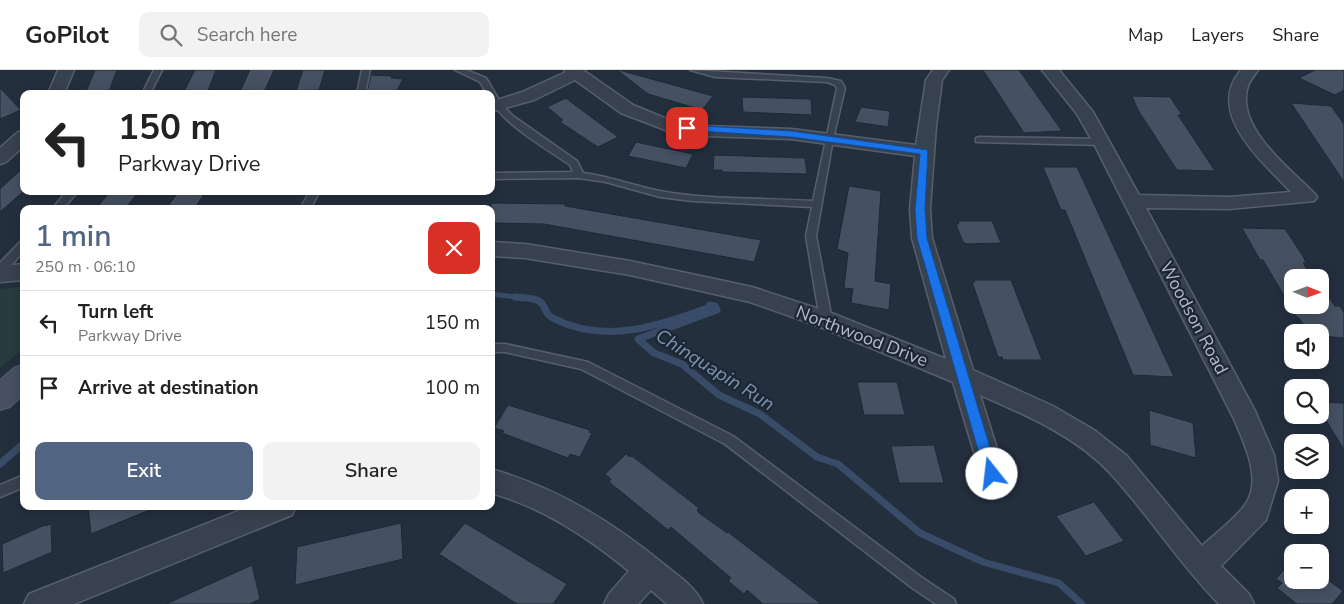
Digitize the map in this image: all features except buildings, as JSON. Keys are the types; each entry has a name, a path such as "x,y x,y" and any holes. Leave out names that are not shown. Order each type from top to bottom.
{"street":[{"path":"58,90 66,70"},
{"path":"254,90 262,70"},
{"path":"941,70 934,80 925,152 920,209 922,238 992,474"},
{"name":"Woodson Road","path":"1050,70 1085,112 1102,142 1246,418 1261,455 1265,481 1257,511 1201,566"},
{"path":"1133,201 1229,203 1307,196 1255,143 1241,122 1238,92 1244,77 1250,70"},
{"path":"495,106 528,96 575,72 627,109 668,126 705,131 791,134 925,152"},
{"path":"0,158 20,140"},
{"name":"Northwood Drive","path":"495,249 525,251 630,268 752,295 826,320 963,376 1044,413 1085,438 1118,464 1201,566 1239,604"},
{"path":"0,274 20,272"},
{"path":"0,398 20,380"},
{"path":"495,482 539,498 583,522 650,569 688,604"},
{"path":"39,604 68,598 274,510"},
{"path":"619,604 650,569"}],"lane":[{"path":"148,90 158,70"},
{"path":"362,90 366,70"},
{"path":"459,70 483,80 488,90"},
{"path":"694,70 715,75 838,82 841,88 828,139 811,236 826,320"},
{"path":"495,106 574,163 579,175"},
{"path":"979,140 1102,142"},
{"path":"495,176 579,175 606,179 668,195 818,204"},
{"path":"61,205 69,195"},
{"path":"0,270 20,248"},
{"path":"495,348 506,348 584,365 729,440 916,582 949,604"},
{"path":"0,491 20,483"}],"green space":[{"path":"20,287 20,351 0,368 0,289"}],"waterway":[{"name":"Chinquapin Run","path":"495,294 520,297"},
{"name":"Chinquapin Run","path":"515,297 520,297"},
{"name":"Chinquapin Run","path":"520,297 541,302 552,318 574,327 594,331 633,330 653,326 692,314 710,307 710,305 715,306 717,310 638,339 654,353 682,364 719,395 760,414 817,457 838,464 920,533 983,562 1059,583 1082,604"},
{"name":"Chinquapin Run","path":"520,297 526,298"},
{"name":"Chinquapin Run","path":"0,464 20,446"}],"route":[{"path":"687,128 705,131 791,134 925,152 920,209 922,238 992,474"}]}
